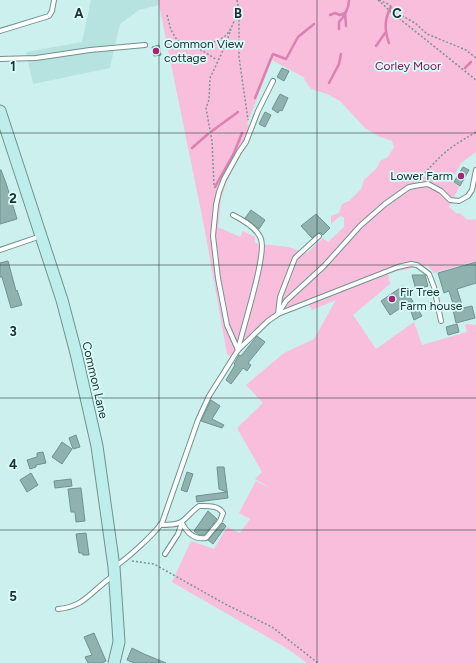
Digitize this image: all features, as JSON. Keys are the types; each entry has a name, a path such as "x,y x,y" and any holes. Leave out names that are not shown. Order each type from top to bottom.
{"street":[{"name":"Common Lane","path":"0,111 62,300 76,353 95,438 114,571 119,642 114,663"}],"lane":[{"path":"0,31 49,16 52,11 54,0"},
{"path":"0,59 36,58 90,50 145,45"},
{"path":"238,350 227,325 218,278 213,236 216,205 224,179 246,142 256,116 273,81"},
{"path":"278,314 286,301 324,266 360,226 385,204 409,188 428,184 441,191 450,200 459,201 468,196 472,190 476,170"},
{"path":"233,215 245,221 257,233 262,243 261,258 238,350"},
{"path":"0,250 41,236"},
{"path":"278,314 280,297 295,258 319,236"},
{"path":"58,610 65,609 82,602 94,593 124,560 155,532 169,506 198,420 209,396 238,350 268,321 278,314 370,277 411,264 417,265 429,274 434,287 441,321"},
{"path":"165,554 178,534 182,523 198,506 212,506 221,509 223,513 220,521 206,538 201,539 193,536 186,531 182,523"},
{"path":"160,525 176,525 182,523"}],"path":[{"path":"237,0 239,10 239,57 247,118 249,122"},
{"path":"379,0 390,11 476,80"},
{"path":"379,0 388,4 401,15 415,23 427,34 466,50 476,58"},
{"path":"215,190 212,141 206,108 210,78 239,10"},
{"path":"167,15 171,30 177,40 203,51 218,60"},
{"path":"188,45 204,45 224,38 231,29"},
{"path":"409,188 456,144 476,132"},
{"path":"124,560 154,564 225,604 272,627 318,663"}],"shaded area":[{"path":"91,0 158,0 159,5 139,10 120,24 110,68 33,84 26,52 82,42"}],"green space":[{"name":"Corley Moor","path":"158,0 476,0 476,152 461,163 451,181 459,187 449,207 457,214 460,213 466,219 476,219 476,261 434,273 427,265 388,273 390,284 353,315 376,349 414,322 422,345 467,332 465,324 476,325 476,663 307,663 288,649 172,582 191,541 214,549 227,527 240,533 250,519 239,513 256,481 272,489 255,479 262,472 237,428 263,403 246,385 284,353 314,339 336,300 312,310 308,304 273,318 233,358 227,354 204,226","holes":["272,60 305,78 304,79 311,89 327,94 340,101 365,128 378,136 392,141 394,147 388,157 380,161 377,168 364,180 361,189 349,201 342,204 339,213 331,216 331,224 340,216 344,217 344,227 328,242 323,238 307,253 288,247 255,243 255,237 243,231 240,237 218,227 221,199 226,183 255,128 247,124"]}],"building":[{"name":"Common View cottage","path":"159,45 161,55 154,56 152,47"},
{"path":"282,68 289,71 284,81 277,77"},
{"path":"280,94 288,98 282,111 280,110 278,113 272,109"},
{"path":"265,112 271,115 265,127 259,124"},
{"name":"Lower Farm","path":"463,167 469,170 460,186 454,182"},
{"path":"0,170 6,183 17,219 0,224"},
{"path":"251,210 265,220 259,229 245,218"},
{"path":"316,214 330,228 323,235 320,232 312,238 301,226"},
{"path":"8,261 16,291 17,290 22,305 11,308 2,277 0,277 0,263"},
{"path":"476,262 476,283 457,289 463,308 472,306 475,318 456,323 453,310 455,310 449,291 444,293 438,273"},
{"path":"412,275 425,275 428,286 416,290"},
{"path":"403,286 422,316 414,320 408,303 390,315 381,301"},
{"path":"457,324 459,332 448,335 446,327"},
{"path":"257,336 265,342 248,363 251,365 247,371 243,368 231,384 226,380 235,365 234,364 239,355 241,356"},
{"path":"211,400 220,406 212,419 224,425 222,428 201,421"},
{"path":"76,435 80,447 73,449 69,438"},
{"path":"62,442 72,449 62,464 52,457"},
{"path":"43,452 46,463 36,465 36,467 30,469 27,460 37,457 37,453"},
{"path":"217,467 224,467 228,498 197,502 196,496 227,492 219,489"},
{"path":"187,472 193,474 187,492 181,490"},
{"path":"31,473 38,485 27,492 20,480"},
{"path":"71,479 72,486 55,488 54,481"},
{"path":"81,488 85,521 76,522 75,512 71,512 68,489"},
{"path":"208,511 217,519 204,535 199,535 194,531"},
{"path":"223,523 226,526 213,544 208,540"},
{"path":"86,533 89,555 83,555 82,553 79,553 76,534"},
{"path":"94,633 106,661 102,663 88,663 85,657 92,655 84,637"},
{"path":"132,648 166,663 134,663 127,660"}],"waterway":[{"path":"339,29 339,22 346,12 349,0"},
{"path":"389,43 386,34 386,25 387,16 391,7"},
{"path":"330,15 335,13 340,15 345,13 346,26"},
{"path":"255,98 273,54 286,59 298,37 314,24"},
{"path":"376,46 385,33"},
{"path":"329,83 339,64 341,54"},
{"path":"465,68 471,62"},
{"path":"212,131 238,112"},
{"path":"215,187 234,153 242,133"},
{"path":"192,148 208,134"}],"place":[{"name":"Common View cottage","path":"156,51"},
{"name":"Lower Farm","path":"461,176"},
{"name":"Fir Tree Farm house","path":"392,299"}]}
